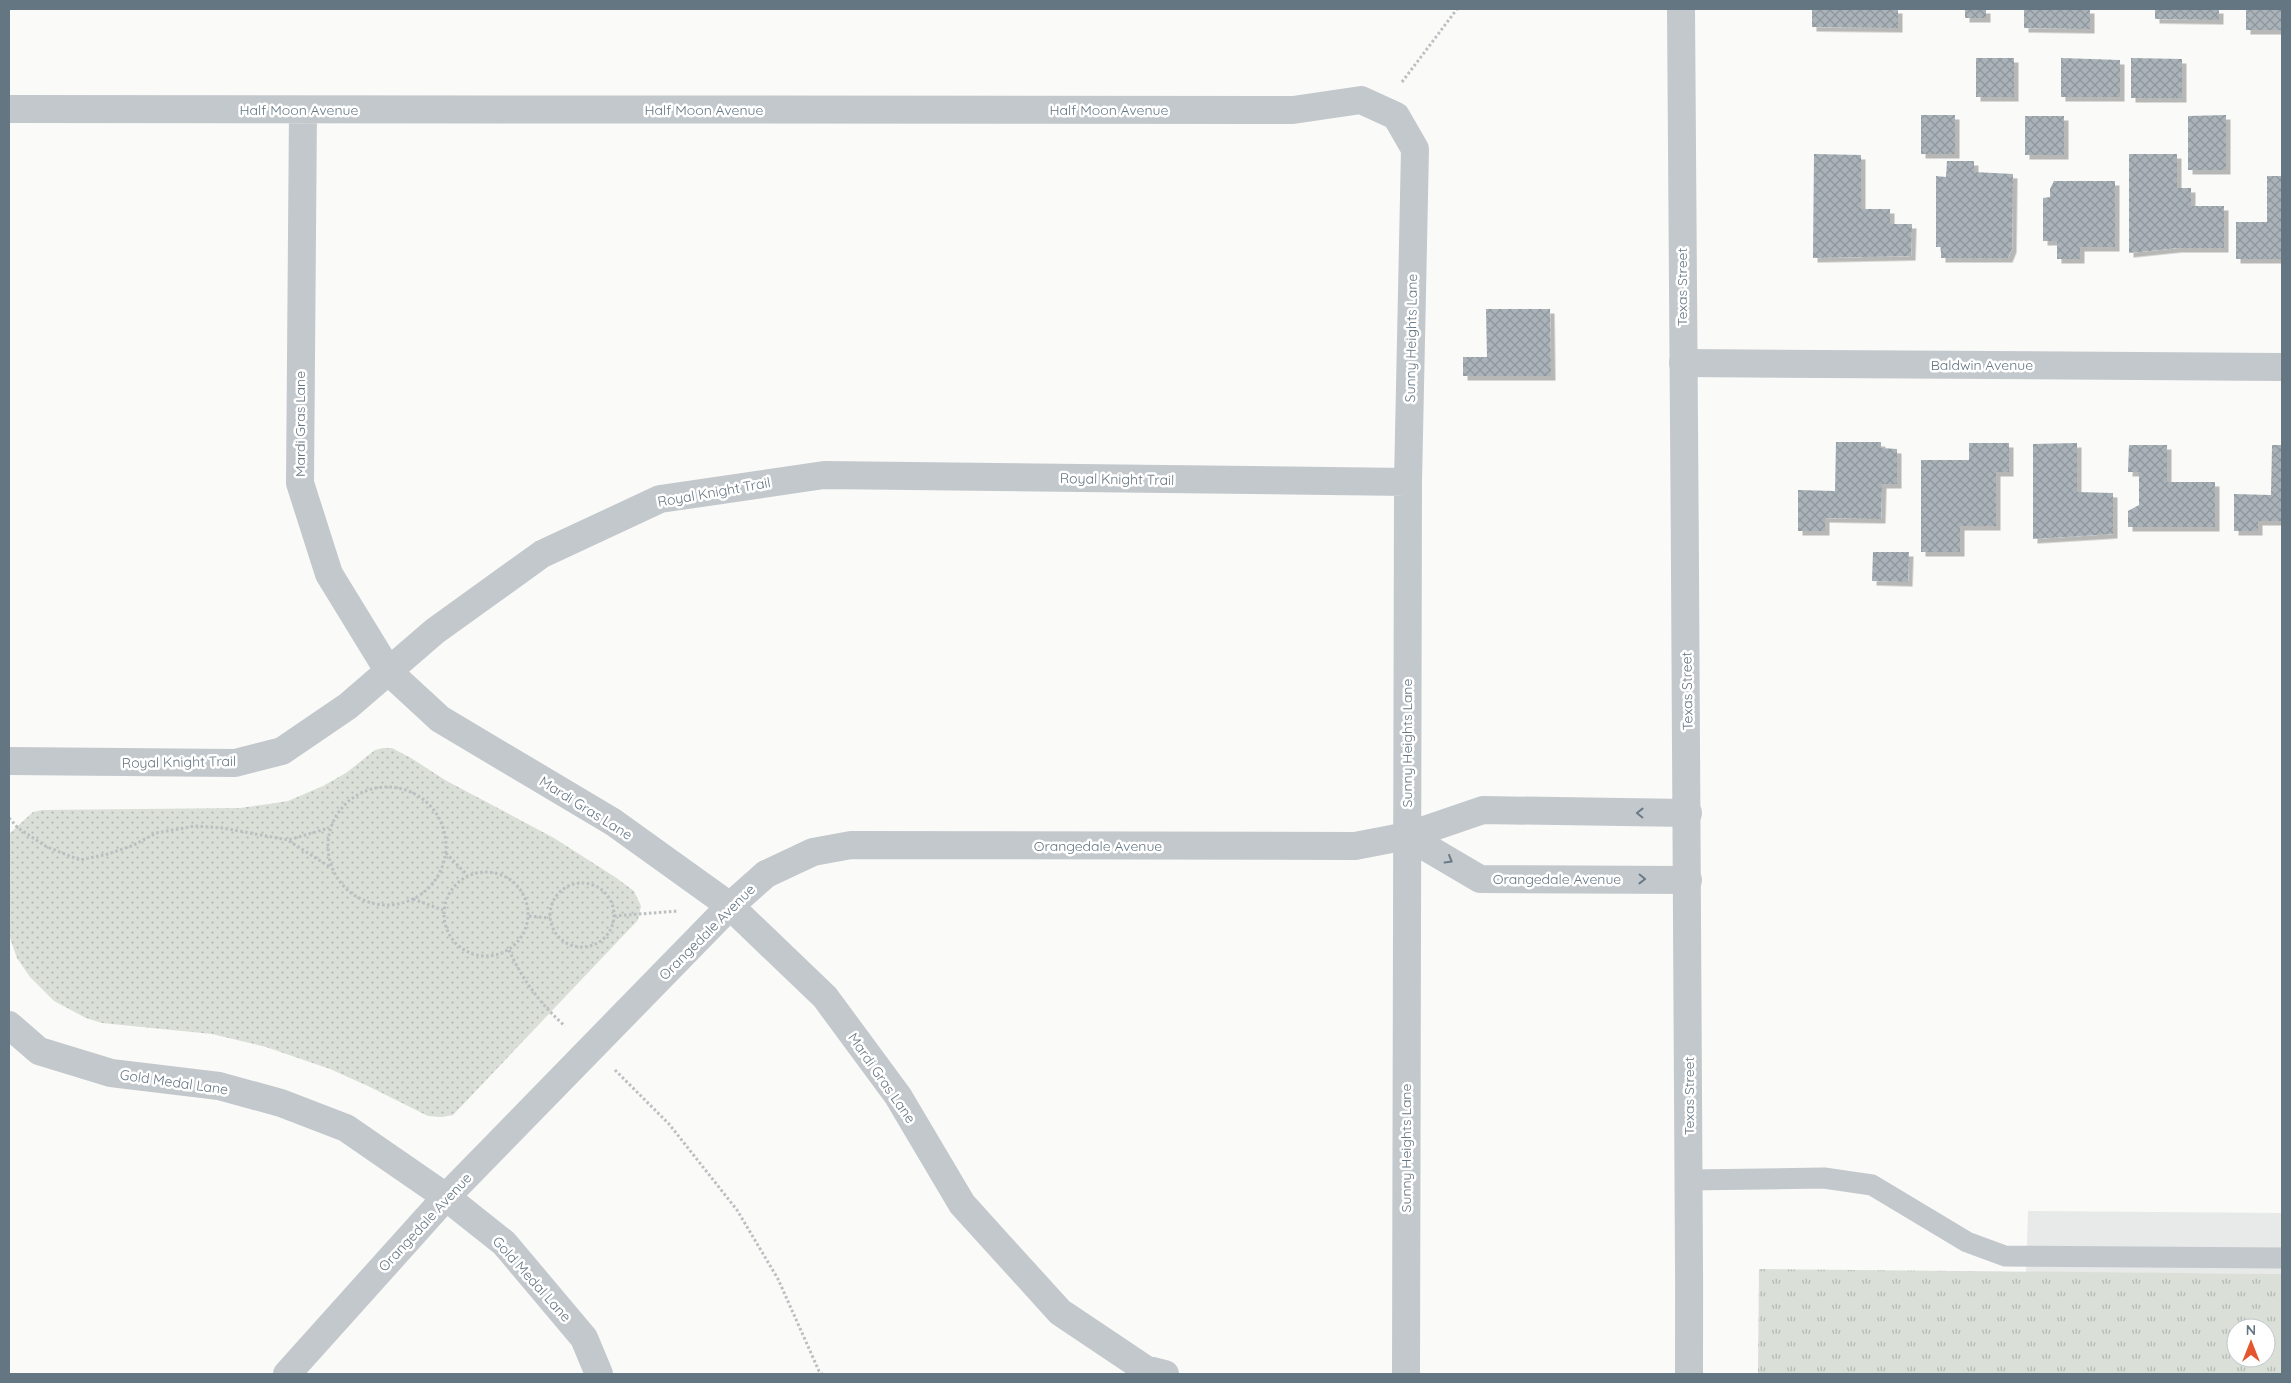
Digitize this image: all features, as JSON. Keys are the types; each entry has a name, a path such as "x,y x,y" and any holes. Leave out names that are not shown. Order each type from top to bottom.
{"street":[{"name":"Texas Street","path":"1681,9 1682,363 1688,813 1689,1374"},
{"name":"Half Moon Avenue","path":"9,109 1293,110 1361,100 1396,116"},
{"name":"Mardi Gras Lane","path":"303,110 300,483 329,574 389,672 440,719 613,822 730,906 825,998 898,1096 962,1204 1060,1312 1145,1369 1165,1374"},
{"name":"Sunny Heights Lane","path":"1396,116 1415,149 1408,482 1406,1374"},
{"name":"Baldwin Avenue","path":"1682,363 2282,367"},
{"name":"Royal Knight Trail","path":"9,761 235,763 282,751 348,706 435,631 542,554 660,498 824,475 1408,482"},
{"name":"Orangedale Avenue","path":"287,1374 446,1197 730,906 766,874 813,852 851,845 1355,846 1407,836 1483,810 1688,813"},
{"name":"Orangedale Avenue","path":"1407,836 1480,878 1688,880"},
{"name":"Gold Medal Lane","path":"9,1025 38,1051 111,1073 219,1086 281,1103 346,1128 446,1197 504,1243 584,1338 599,1374"}],"lane":[{"path":"1689,1180 1824,1178 1872,1185 1967,1242 2005,1256 2282,1258"}],"path":[{"path":"1396,116 1402,81 1457,9"},
{"path":"389,786 409,790 426,800 438,815 445,834 446,854 440,872 429,888 412,899 394,905 374,904 356,897 341,884 331,867 327,848 329,828 338,811 352,797 370,788 389,786"},
{"path":"9,818 18,828 47,847 80,860 117,851 156,834 195,826 224,828 288,840 331,867"},
{"path":"288,840 329,828"},
{"path":"446,854 467,875"},
{"path":"482,872 496,873 510,879 520,889 527,903 529,916 526,929 519,941 509,950 496,956 483,957 470,954 458,947 444,925 443,910 446,896 455,884 467,875 482,872"},
{"path":"580,884 600,889 612,906 614,916 606,936 588,947 572,945 558,937 550,918 555,898 562,891 580,884"},
{"path":"412,899 443,910"},
{"path":"614,916 730,906"},
{"path":"529,916 550,918"},
{"path":"509,950 534,996 550,1013 592,1048 669,1124 737,1210 778,1279 822,1374"}],"shaded area":[{"path":"2028,1211 2282,1213 2282,1274 2026,1272"}],"green space":[{"path":"392,748 411,758 445,780 554,838 634,891 641,906 638,920 453,1115 442,1117 428,1116 330,1069 266,1047 212,1034 102,1023 86,1018 54,1001 30,977 17,958 9,935 9,834 33,812 42,810 240,808 288,801 323,786 346,773 375,750"},
{"path":"1759,1269 2282,1274 2282,1374 1758,1374"}],"building":[{"path":"1812,9 1898,9 1898,28 1812,27"},
{"path":"1965,9 1986,9 1986,18 1965,18"},
{"path":"2024,9 2090,9 2090,29 2024,28"},
{"path":"2155,9 2219,9 2219,20 2155,19"},
{"path":"2246,9 2282,9 2282,30 2246,30"},
{"path":"1976,58 2014,58 2014,97 1976,97"},
{"path":"2061,58 2120,60 2120,97 2061,97"},
{"path":"2131,58 2182,59 2182,98 2131,98"},
{"path":"1921,115 1955,115 1955,154 1921,154"},
{"path":"2226,115 2226,170 2188,170 2188,116"},
{"path":"2025,116 2064,116 2064,155 2025,155"},
{"path":"1814,154 1861,155 1861,209 1890,209 1890,224 1912,224 1911,256 1813,258"},
{"path":"2129,154 2177,154 2177,188 2191,188 2191,206 2224,206 2224,248 2177,248 2129,253"},
{"path":"1947,161 1974,161 1974,172 2013,174 2012,248 2008,258 1941,258 1941,247 1936,247 1936,176 1946,177"},
{"path":"2267,176 2282,176 2282,259 2236,259 2236,222 2267,222"},
{"path":"2054,181 2115,181 2115,247 2080,247 2080,259 2057,259 2057,241 2043,241 2043,198 2050,197 2050,189"},
{"path":"1486,309 1550,309 1551,376 1463,376 1463,357 1487,357"},
{"path":"1836,442 1881,442 1881,448 1897,449 1897,484 1882,484 1881,519 1825,518 1825,531 1798,531 1798,490 1835,491"},
{"path":"1969,443 2009,443 2009,472 1996,472 1996,526 1960,526 1960,552 1921,552 1921,460 1969,460"},
{"path":"2077,443 2077,492 2113,493 2113,534 2033,539 2033,444"},
{"path":"2129,445 2167,445 2167,482 2215,482 2215,527 2128,527 2128,511 2139,505 2139,472 2128,472"},
{"path":"2272,445 2282,445 2282,521 2258,521 2258,531 2234,531 2234,494 2271,495"},
{"path":"1873,552 1909,552 1908,582 1872,581"}]}
